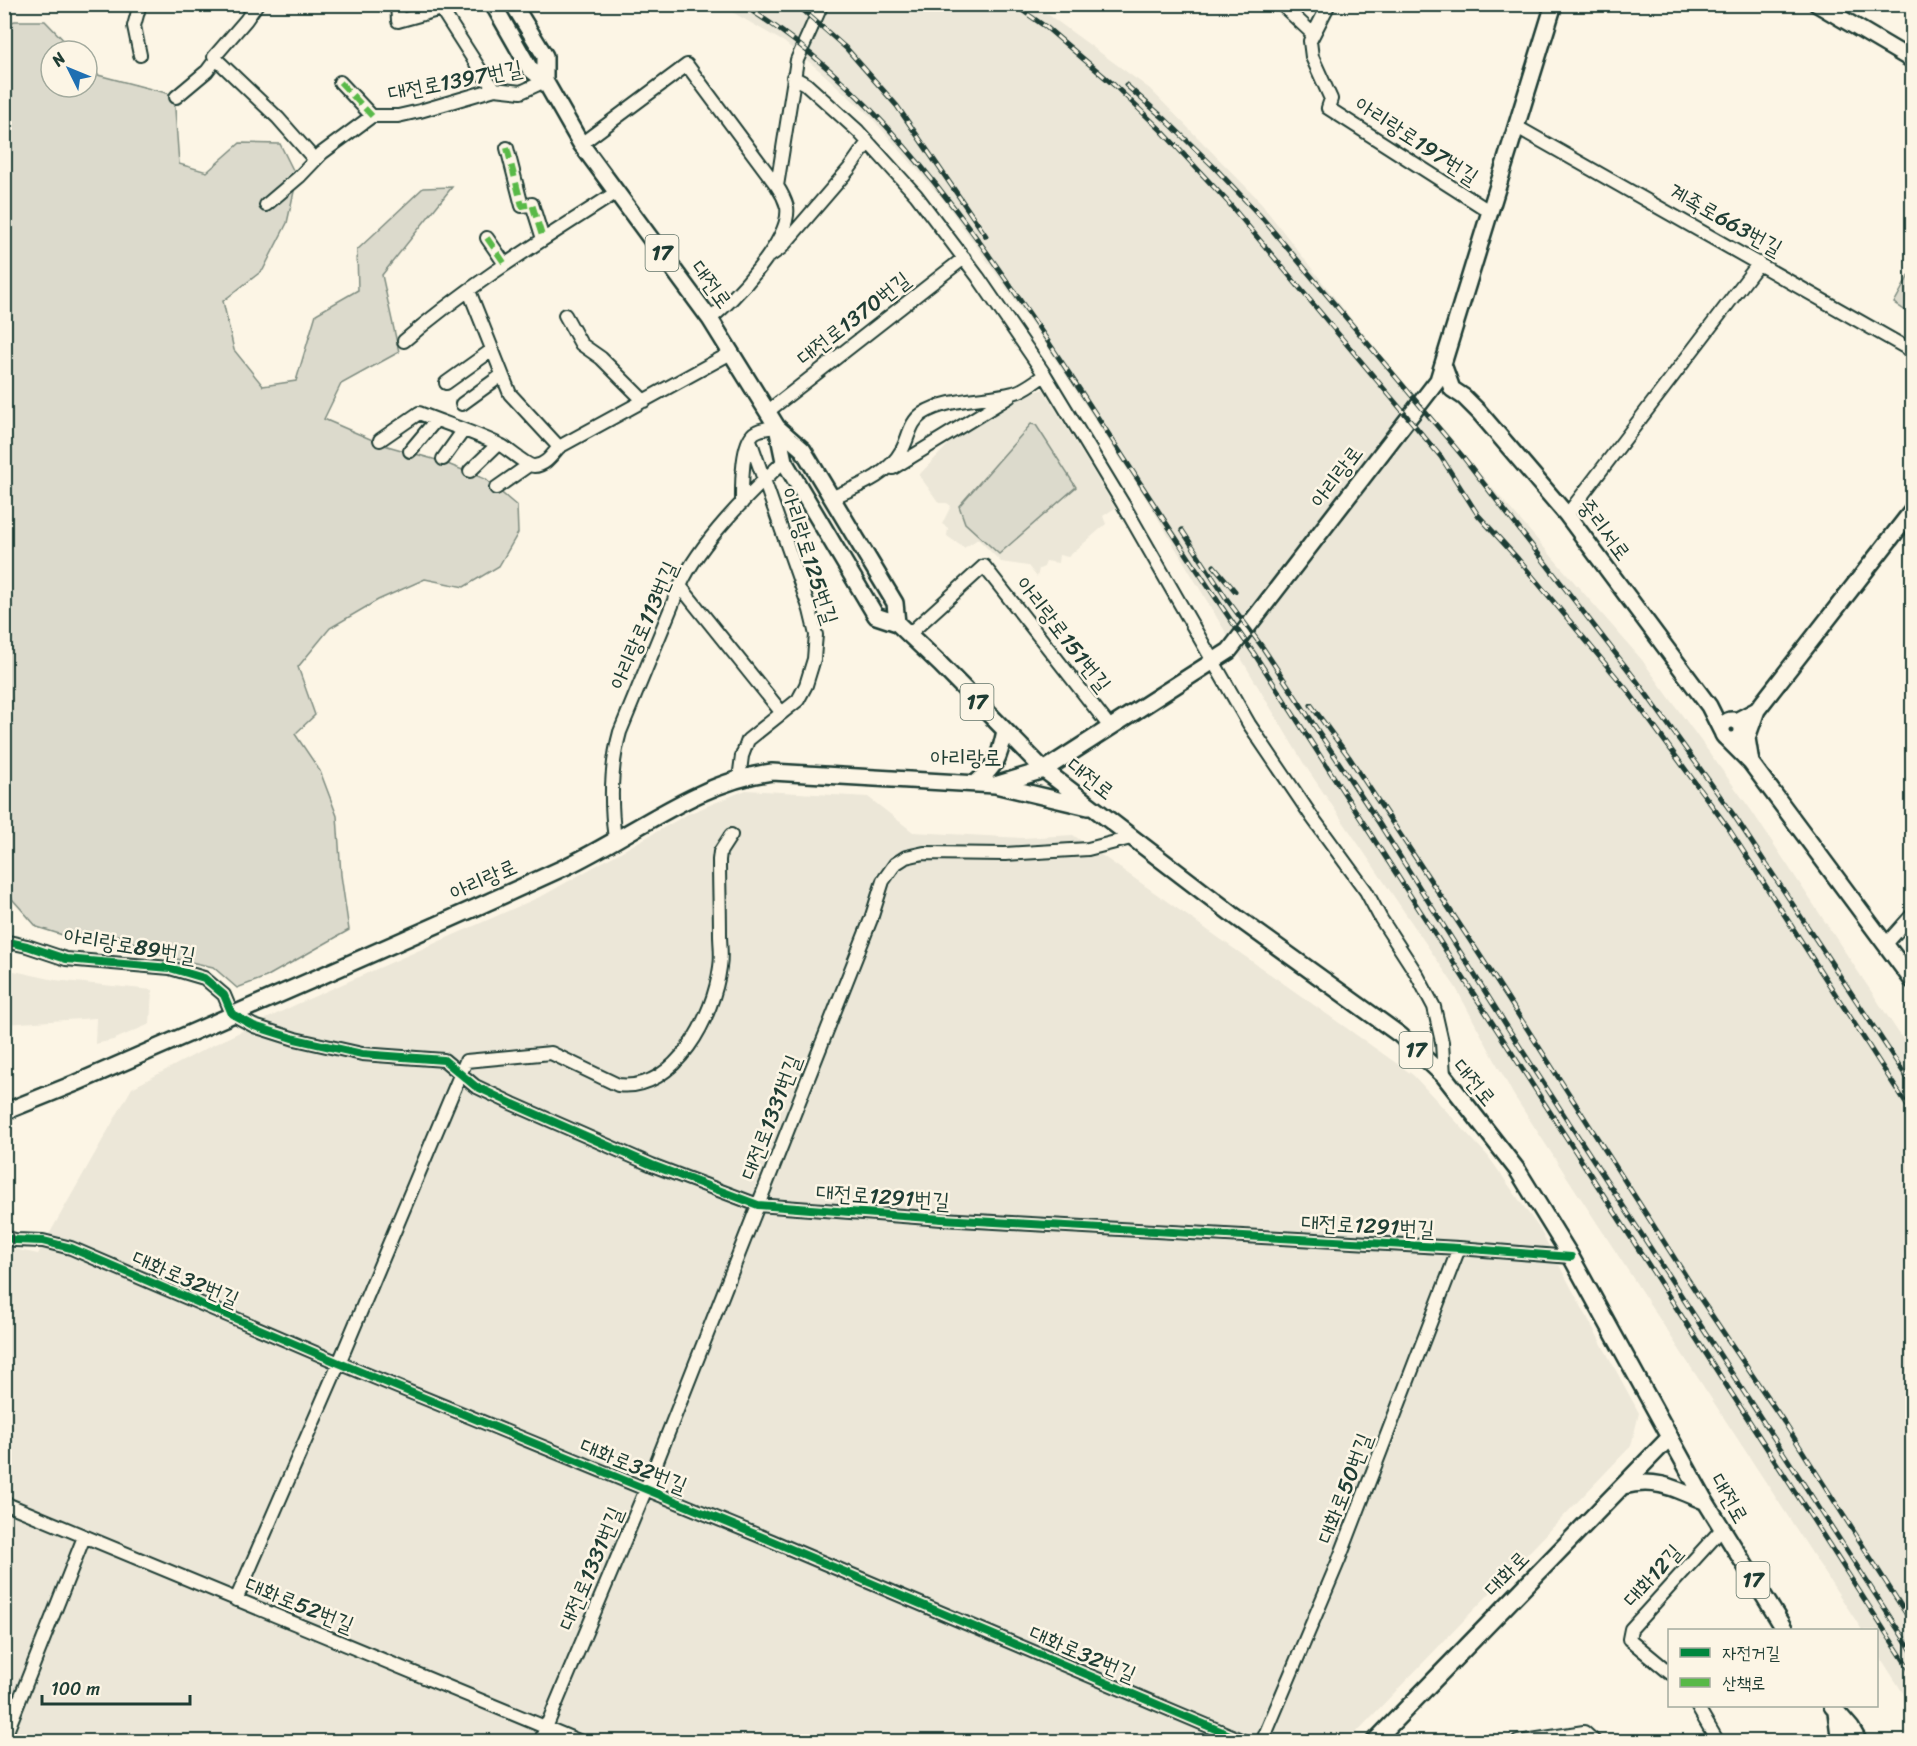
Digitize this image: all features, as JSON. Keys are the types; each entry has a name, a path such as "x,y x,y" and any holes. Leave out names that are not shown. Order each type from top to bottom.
{"main road":[{"name":"대전로","path":"493,4 530,69 545,81 581,144 710,319 777,427 803,450 895,603 897,623"},
{"name":"대전로","path":"513,4 545,56 545,81"},
{"name":"아리랑로","path":"4,1112 566,867 688,800 739,779 772,772 995,785 1044,771 1229,651 1438,380 1444,367 1489,212 1554,4"},
{"path":"1822,5 1912,60"},
{"name":"중리서로","path":"1444,367 1452,388 1479,412 1567,515 1712,709"},
{"path":"1429,392 1452,388"},
{"name":"대전로","path":"777,427 784,461 876,616 897,623 1044,771 1301,965 1400,1035 1444,1076 1518,1171 1571,1257 1706,1502 1784,1629"},
{"path":"1724,736 1722,727 1736,727 1754,714 1912,511"},
{"path":"1712,709 1724,714 1754,714"},
{"path":"1712,709 1736,727 1750,759"},
{"path":"1712,709 1724,736 1750,759 1912,980"},
{"path":"1750,759 1747,738 1754,714"},
{"path":"976,783 998,760 1005,731"},
{"path":"995,785 1092,808"},
{"name":"대화로","path":"1374,1742 1670,1437"},
{"path":"1623,1486 1637,1482 1655,1482 1706,1502"},
{"path":"1834,1709 1837,1739"},
{"path":"1834,1709 1851,1728 1859,1742"}],"street":[{"path":"140,4 134,26 140,55"},
{"path":"257,4 213,57 278,118 315,160"},
{"path":"396,4 398,21 440,7 483,76 495,89"},
{"path":"777,186 793,76 797,60 822,4"},
{"path":"1281,4 1313,34 1329,4"},
{"name":"아리랑로197번길","path":"1313,34 1310,41 1312,57 1331,99 1328,108 1489,212"},
{"path":"176,97 194,83 216,60"},
{"path":"581,144 687,65 777,186 787,208 784,224 767,257 753,277 726,306 710,319"},
{"path":"793,76 824,100 916,195 964,258 1045,375 1123,504 1249,724 1366,891 1416,973 1434,1007 1442,1042 1444,1076"},
{"name":"대전로1397번길","path":"266,205 334,143 372,116 398,116 495,89 521,92 545,81"},
{"name":"대전로1397번길","path":"340,82 372,116"},
{"name":"계족로663번길","path":"1517,127 1912,351"},
{"path":"767,257 789,240 849,169 867,142"},
{"path":"507,148 522,206 532,204 543,239"},
{"path":"404,341 505,264 617,192"},
{"path":"487,238 505,264"},
{"name":"대전로1370번길","path":"767,412 964,258"},
{"path":"1567,515 1759,263"},
{"path":"469,291 510,394 558,447"},
{"path":"565,315 581,344 601,358 644,400"},
{"path":"446,383 492,350"},
{"path":"380,440 419,413 498,444 534,466 546,462 558,447 731,353"},
{"path":"462,404 502,375"},
{"path":"831,498 877,478 1045,375"},
{"path":"877,478 901,452 912,425 921,414 962,401 1016,393"},
{"path":"410,451 436,420"},
{"path":"742,503 745,452 752,434 758,430 777,427"},
{"path":"443,459 463,431"},
{"name":"아리랑로125번길","path":"739,779 742,756 748,740 798,700 806,685 814,659 816,635 810,610 750,440"},
{"path":"470,471 498,444"},
{"name":"아리랑로113번길","path":"615,839 610,804 611,776 616,747 620,732 686,572 742,503 784,461"},
{"path":"496,488 529,465"},
{"name":"아리랑로151번길","path":"908,635 984,566 1110,727"},
{"path":"680,586 782,713"},
{"path":"236,1600 466,1061 551,1053 618,1085 630,1086 653,1079 682,1056 697,1036 709,1008 720,967 719,860 720,852 731,836"},
{"name":"대전로1331번길","path":"540,1742 646,1489 871,919 883,881 895,864 906,857 924,853 1005,854 1088,849 1131,838"},
{"path":"1886,944 1912,915"},
{"name":"아리랑로89번길","path":"4,941 66,959 170,969 204,978 224,994 232,1014"},
{"name":"대전로1291번길","path":"232,1014 254,1026 295,1039 350,1051 444,1060 460,1075 494,1095 651,1165 758,1205 942,1219 1459,1248 1571,1257"},
{"name":"대화로32번길","path":"4,1237 15,1240 43,1241 71,1248 339,1363 646,1489 1246,1742"},
{"name":"대화로50번길","path":"1262,1742 1338,1562 1459,1248"},
{"name":"대화로52번길","path":"4,1503 581,1742"},
{"name":"대화12길","path":"1668,1671 1629,1639 1630,1629 1722,1529"},
{"path":"4,1739 84,1537"},
{"path":"1698,1707 1718,1742"},
{"path":"1518,1742 1584,1732 1595,1742"}],"shaded area":[{"path":"720,5 1035,5 1150,89 1256,197 1405,388 1642,660 1751,810 1912,1053 1912,1707 1878,1654 1878,1629 1861,1629 1513,1094 1456,988 1304,764 1144,495 1037,331 943,199 869,115 784,42"},
{"path":"15,21 45,21 62,39 39,39 39,99 99,99 99,75 174,95 179,164 207,172 240,143 280,144 297,178 287,223 263,270 223,301 234,350 263,386 296,381 316,314 358,290 357,250 423,188 452,187 382,275 399,352 341,384 324,419 384,445 440,461 485,479 517,506 518,533 499,566 464,587 425,579 378,600 330,628 298,667 315,715 295,734 320,771 337,816 341,875 349,930 266,977 237,988 213,967 168,957 117,935 85,942 37,927 5,891 4,24"},
{"path":"1912,270 1912,315 1894,303"},
{"path":"1043,389 1115,508 1103,516 1106,524 1068,557 1059,555 1058,563 1046,561 1044,567 1039,569 1037,577 1028,566 1001,562 978,539 964,548 947,536 948,528 942,524 951,506 947,503 939,503 919,475 965,427 1012,401"},
{"path":"1031,424 1036,425 1076,487 999,554 965,523 959,506"},
{"path":"746,790 868,797 913,832 1023,838 1073,835 1413,1075 1488,1156 1539,1228 1639,1413 1631,1446 1348,1741 5,1742 5,1247 38,1254 132,1088 295,1005 544,895 688,814"},
{"path":"5,969 55,980 152,990 150,1024 113,1040 95,1044 96,1018 5,1024"}],"railway":[{"path":"741,4 786,35 829,69 868,107 939,189 1004,277 1255,655 1912,1673"},
{"path":"796,4 847,49 897,106 986,236"},
{"path":"1013,4 1046,27 1114,85 1161,130 1227,201 1441,457 1478,515 1518,559 1628,691 1729,829 1912,1113"},
{"path":"1126,85 1166,120 1263,219 1464,458 1636,680 1735,817 1912,1085"},
{"path":"1182,530 1377,820 1520,1047 1912,1651"},
{"path":"1214,566 1235,591"},
{"path":"1311,705 1349,757 1485,963 1912,1623"}],"marked path":[{"path":"340,82 372,116"},
{"path":"507,148 522,206 532,204 543,239"},
{"path":"487,238 505,264"}],"cycle path":[{"path":"4,941 66,959 170,968 204,978 224,995 232,1014 254,1026 295,1039 362,1054 444,1060 475,1086 513,1104 652,1165 758,1205 942,1219 1459,1248 1571,1257"},
{"path":"4,1237 15,1240 43,1241 71,1248 339,1363 772,1541 1246,1742"}]}
